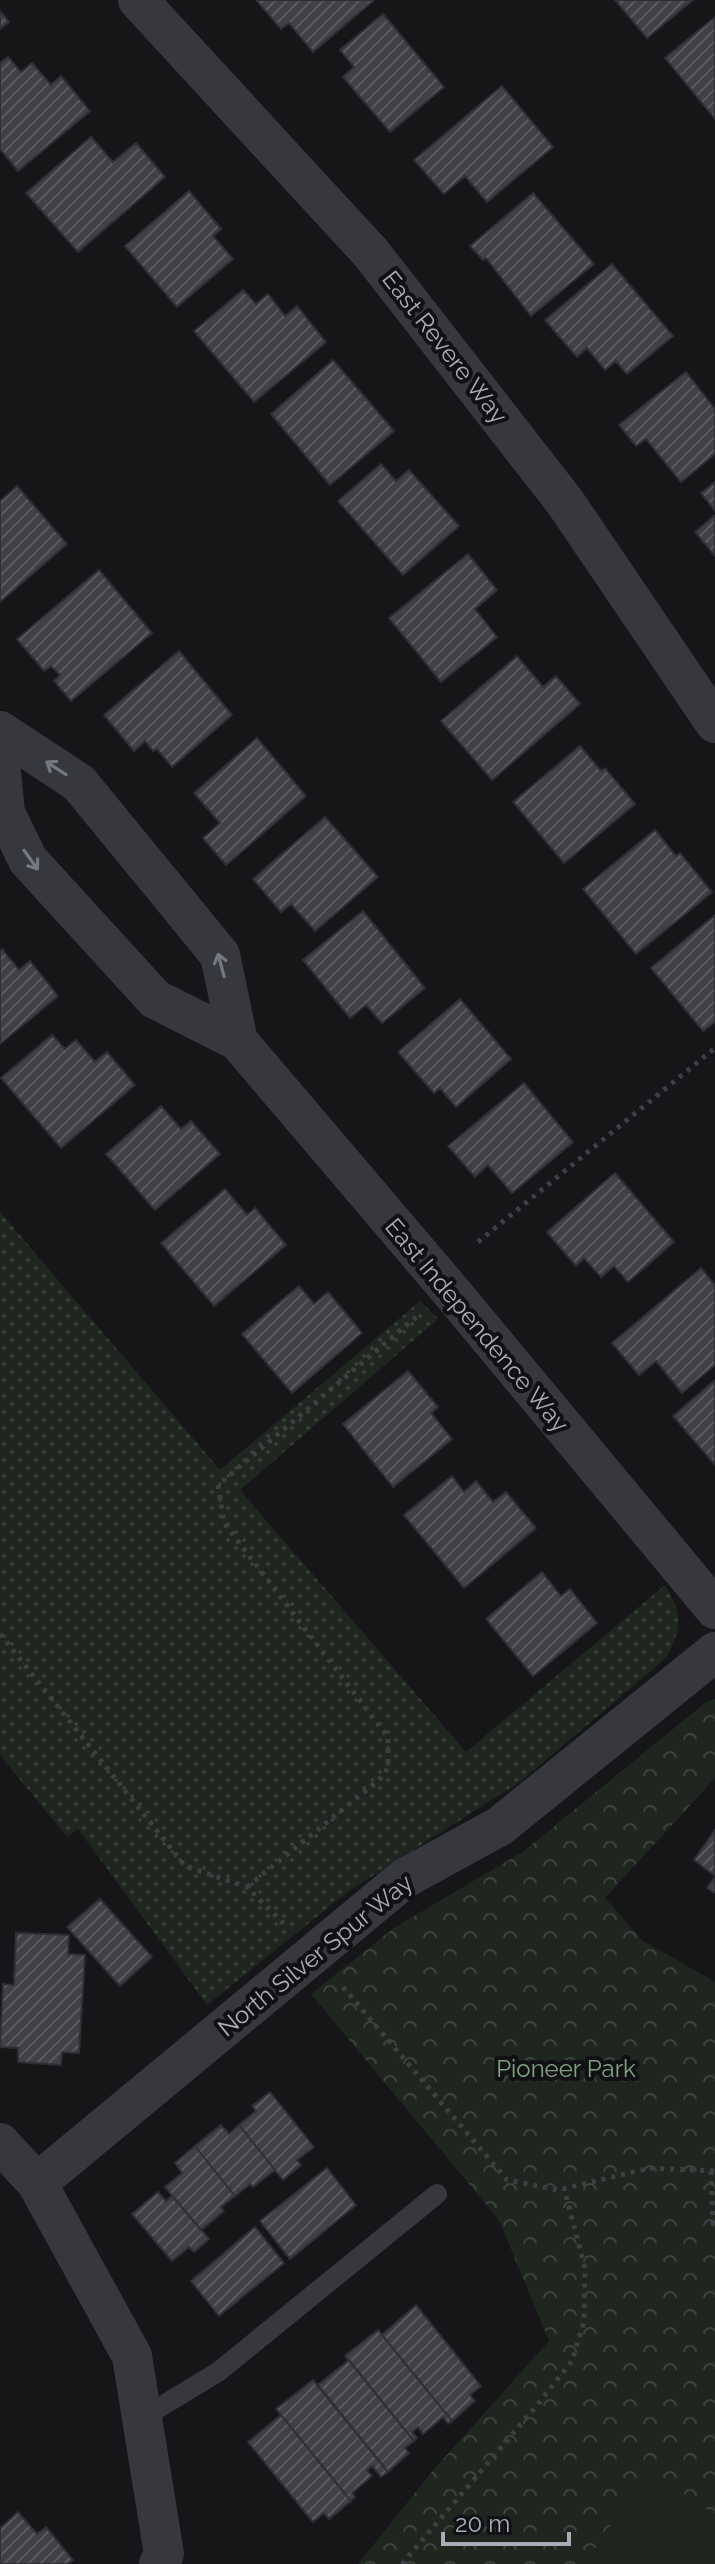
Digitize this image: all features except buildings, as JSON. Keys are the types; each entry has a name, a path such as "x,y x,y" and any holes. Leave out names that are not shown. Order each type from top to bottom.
{"street":[{"name":"East Revere Way","path":"138,0 371,253 565,502 715,723"},
{"name":"East Independence Way","path":"0,731 79,783 220,955 238,1041"},
{"name":"East Independence Way","path":"0,761 5,813 28,860 155,999 238,1041 715,1609"},
{"name":"North Silver Spur Way","path":"37,2183 405,1878 500,1826 715,1652"},
{"path":"0,2143 37,2183 132,2356 164,2554 159,2564"}],"lane":[{"path":"142,2418 218,2372 437,2194"}],"path":[{"path":"478,1242 715,1048"},
{"path":"247,1887 379,1780 388,1768 388,1737 224,1523 218,1485 416,1317"},
{"path":"0,1634 185,1866 247,1887 286,1926"},
{"path":"343,1987 507,2180 558,2190 650,2168 713,2171 715,2224"},
{"path":"402,2564 572,2361 584,2322 585,2268 564,2188"}],"green space":[{"path":"0,1212 220,1470 420,1301 438,1319 240,1490 466,1752 665,1585 675,1605 678,1629 667,1657 520,1782 349,1891 207,2005 78,1829 67,1837 0,1755"},
{"name":"Pioneer Park","path":"715,1699 715,1778 605,1898 642,1940 715,1982 715,2564 358,2564 430,2474 549,2341 499,2220 311,1994 394,1928 524,1851 706,1702"},
{"path":"649,2469 715,2515 715,2564 584,2564"}]}
